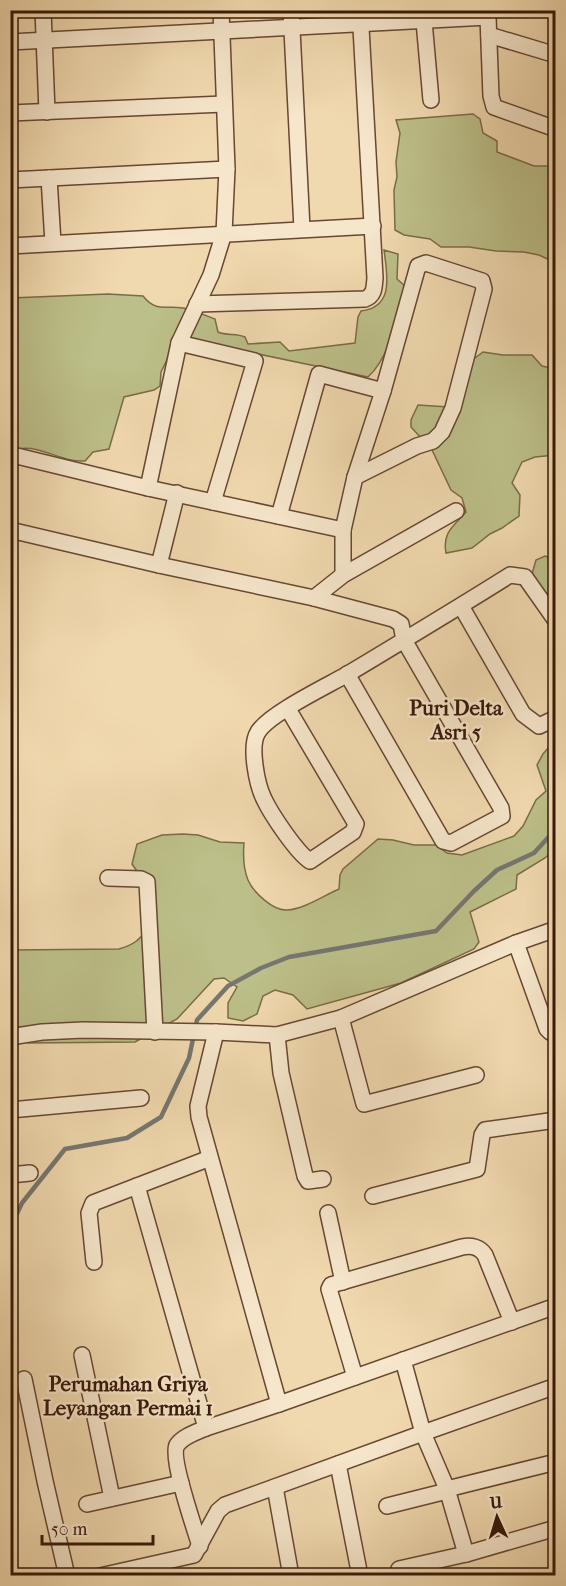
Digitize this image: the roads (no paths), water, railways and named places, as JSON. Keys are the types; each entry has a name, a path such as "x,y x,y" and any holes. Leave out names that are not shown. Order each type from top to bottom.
{"street":[{"path":"43,10 47,112"},
{"path":"148,488 179,343 211,275 224,233 227,169 221,10"},
{"path":"291,10 302,229"},
{"path":"10,42 291,27 361,17 488,14 491,96 494,107 555,129"},
{"path":"423,15 431,100"},
{"path":"197,304 365,299 374,292 373,226 361,17"},
{"path":"489,35 555,55"},
{"path":"10,113 224,104"},
{"path":"10,180 227,169"},
{"path":"49,178 53,243"},
{"path":"10,246 373,226"},
{"path":"343,575 343,530 356,477 418,266 426,263 482,281 484,289 453,408 442,432 433,441 417,446 356,477"},
{"path":"179,343 255,361 213,502"},
{"path":"279,516 319,374 383,391"},
{"path":"10,460 17,456 148,488 343,530"},
{"path":"159,565 177,493"},
{"path":"314,598 343,575 456,511"},
{"path":"10,530 314,598 393,619 401,624 404,640 501,808 502,816 451,843 443,841 347,674"},
{"path":"288,709 356,824 353,832 310,861 297,848 264,800 256,772 255,740 256,735 268,721 510,575 525,577 555,621"},
{"path":"461,606 523,714 539,726 555,718"},
{"path":"108,878 141,879 147,882 155,1032"},
{"path":"10,1037 62,1031 277,1035 341,1018 516,943 555,929"},
{"path":"516,943 547,1029 555,1033"},
{"path":"341,1018 364,1104 476,1075"},
{"path":"202,1032 199,1117 279,1404"},
{"path":"277,1035 280,1073 304,1176 308,1182 323,1179"},
{"path":"10,1110 141,1098"},
{"path":"373,1196 475,1170 479,1165 482,1136 485,1130 555,1120"},
{"path":"94,1262 89,1213 91,1205 96,1201 210,1158"},
{"path":"10,1175 30,1173"},
{"path":"137,1186 206,1428"},
{"path":"328,1213 343,1282"},
{"path":"355,1377 328,1289 331,1285 465,1246 475,1247 480,1249 484,1255 512,1322"},
{"path":"200,1546 181,1483 175,1454 178,1444 185,1438 206,1428 555,1306"},
{"path":"82,1355 112,1498"},
{"path":"403,1360 423,1433 447,1490 466,1554"},
{"path":"24,1379 67,1575"},
{"path":"100,1575 191,1557 196,1553 219,1511 225,1505 555,1386"},
{"path":"387,1506 555,1462"},
{"path":"338,1464 360,1575"},
{"path":"87,1504 181,1483"},
{"path":"275,1487 291,1575"},
{"path":"399,1569 466,1554 555,1528"}],"waterway":[{"path":"10,1228 22,1203 65,1149 127,1138 161,1117 189,1058 197,1020 228,986 261,968 289,957 436,931 497,870 534,853 556,829"}],"district":[{"name":"Puri Delta Asri 5","path":"456,720"},
{"name":"Perumahan Griya Leyangan Permai 1","path":"128,1396"}]}
